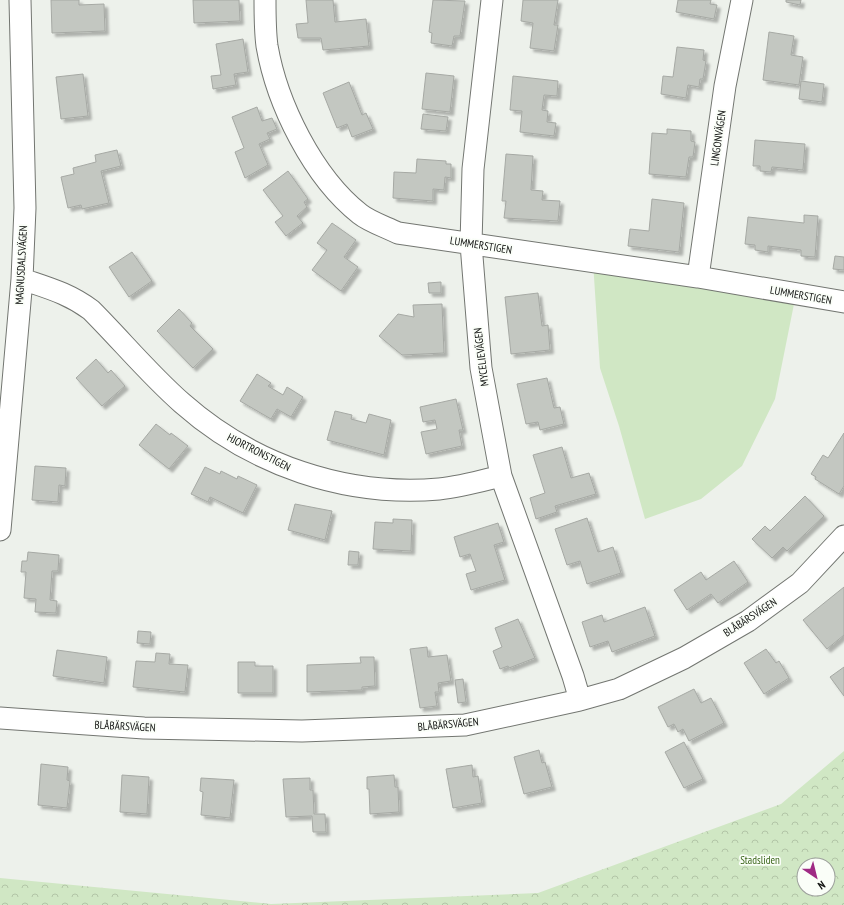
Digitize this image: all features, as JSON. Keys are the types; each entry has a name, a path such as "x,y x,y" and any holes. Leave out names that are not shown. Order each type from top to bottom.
{"street":[{"name":"MAGNUSDALSVÄGEN","path":"0,530 22,279 25,208 20,0"},
{"name":"LUMMERSTIGEN","path":"265,0 267,46 283,104 306,150 334,190 361,215 398,232 698,277 844,302"},
{"name":"MYCELIEVÄGEN","path":"492,0 473,169 471,244 481,368 501,476 573,676 580,700"},
{"name":"LINGONVÄGEN","path":"698,277 725,86 742,0"},
{"name":"HJORTRONSTIGEN","path":"22,279 67,294 82,302 181,402 203,420 237,444 292,470 342,485 393,490 440,489 501,476"},
{"name":"BLÅBÄRSVÄGEN","path":"0,718 144,728 302,731 465,725 580,700 625,686 684,658 748,621 800,583 844,536"}],"green space":[{"path":"593,262 796,294 775,399 742,466 701,499 645,519 619,426 600,368"},
{"name":"Stadsliden","path":"844,751 844,905 0,905 0,878 271,904 538,893 781,804"}],"building":[{"path":"51,0 79,0 79,5 104,4 105,31 52,33"},
{"path":"193,0 239,0 240,21 194,23"},
{"path":"306,0 333,0 335,22 366,19 369,46 323,50 321,38 298,38 296,24 308,23"},
{"path":"433,0 465,1 460,36 454,36 452,46 431,43 432,33 429,32"},
{"path":"523,0 558,0 554,25 558,25 554,51 530,48 533,23 521,21"},
{"path":"678,0 711,0 710,4 717,5 714,19 676,12"},
{"path":"786,0 801,0 800,5 786,2"},
{"path":"769,32 794,36 791,55 803,57 799,85 763,80"},
{"path":"243,39 248,72 234,74 236,85 213,89 211,76 221,75 216,44"},
{"path":"677,47 704,50 703,60 706,61 703,79 700,79 699,87 688,85 686,98 661,94 663,76 673,77"},
{"path":"426,73 454,76 450,112 422,109"},
{"path":"83,74 88,116 61,119 56,77"},
{"path":"513,76 558,81 557,96 544,95 542,110 548,111 547,122 556,123 554,136 520,132 522,111 510,110"},
{"path":"801,81 824,84 822,102 799,99"},
{"path":"349,82 362,115 366,113 373,129 352,137 347,124 337,128 323,93"},
{"path":"257,107 262,121 272,118 277,129 267,133 270,139 259,144 268,165 245,178 235,152 244,148 232,117"},
{"path":"423,114 448,117 446,131 421,129"},
{"path":"667,129 691,131 691,141 695,142 693,157 689,157 686,177 649,174 652,133 667,134"},
{"path":"755,140 805,144 803,170 772,167 771,172 760,171 760,166 753,166"},
{"path":"117,150 121,166 101,171 109,203 82,209 81,205 68,208 61,177 74,174 73,168 96,162 95,155"},
{"path":"506,154 533,156 531,190 543,191 542,200 560,201 558,221 504,218 506,201 502,201"},
{"path":"417,159 446,161 446,164 451,164 451,178 445,177 444,190 433,189 433,201 393,198 394,172 416,173"},
{"path":"288,171 308,199 304,202 307,207 297,216 303,223 286,236 275,222 283,216 263,190"},
{"path":"652,199 684,203 679,252 628,246 630,229 649,231"},
{"path":"804,215 818,216 815,257 801,256 801,250 768,246 768,252 755,250 755,245 745,244 748,217 804,223"},
{"path":"332,223 356,240 344,257 358,267 341,291 312,270 327,250 317,243"},
{"path":"132,252 152,281 129,297 109,267"},
{"path":"835,256 844,257 844,270 833,269"},
{"path":"441,282 441,293 429,293 428,283"},
{"path":"538,293 542,326 548,325 550,350 511,354 505,297"},
{"path":"442,304 444,353 402,355 379,336 398,314 414,317 413,305"},
{"path":"179,309 192,323 190,326 213,349 193,368 157,331"},
{"path":"96,359 108,373 111,370 125,386 102,406 76,378"},
{"path":"257,374 271,383 268,386 283,395 287,387 303,397 291,417 277,409 271,419 240,401"},
{"path":"547,378 554,408 560,407 564,424 540,430 538,422 526,424 517,384"},
{"path":"456,399 463,430 459,430 462,446 426,454 421,432 437,429 435,420 423,422 420,407"},
{"path":"335,411 352,415 351,419 366,423 369,414 391,420 384,455 327,440"},
{"path":"156,424 188,446 169,469 139,445"},
{"path":"844,433 844,486 839,494 815,479 816,477 811,474 823,455 828,458"},
{"path":"562,447 571,478 589,473 596,494 555,506 557,512 536,519 530,498 545,493 533,455"},
{"path":"35,466 66,468 65,486 59,485 58,502 32,500"},
{"path":"205,467 220,474 221,471 237,479 238,476 257,485 243,513 210,497 208,502 191,494"},
{"path":"805,496 824,516 787,551 783,547 772,558 752,539 765,526 770,531"},
{"path":"295,504 332,511 325,540 288,530"},
{"path":"587,518 598,552 613,547 621,573 587,584 580,561 567,565 555,529"},
{"path":"393,519 412,520 411,551 373,549 375,522 393,523"},
{"path":"498,523 504,542 494,545 505,580 471,590 466,574 476,571 470,554 460,557 454,537"},
{"path":"349,551 359,552 358,565 348,565"},
{"path":"28,552 59,555 58,571 52,571 50,600 57,601 56,613 35,612 36,599 24,598 26,572 21,572 22,561 27,561"},
{"path":"734,561 748,582 718,603 711,594 687,610 674,590 701,572 706,580"},
{"path":"844,587 844,635 827,649 803,620"},
{"path":"645,607 655,636 612,652 608,641 590,647 582,622 602,615 604,622"},
{"path":"518,619 535,658 509,668 508,666 500,669 493,651 502,647 495,628"},
{"path":"138,631 151,632 150,644 137,643"},
{"path":"427,647 428,657 447,655 451,681 438,683 439,692 435,692 437,706 420,708 410,649"},
{"path":"766,649 776,663 779,661 789,678 764,694 744,663"},
{"path":"57,650 107,657 104,683 53,676"},
{"path":"156,653 170,654 169,664 188,665 185,692 133,687 136,661 155,662"},
{"path":"360,657 374,657 375,686 362,687 362,690 307,692 307,665 361,663"},
{"path":"238,662 255,662 255,666 273,666 273,693 238,693"},
{"path":"844,667 844,696 830,677"},
{"path":"463,679 466,702 458,703 455,680"},
{"path":"694,689 701,703 711,698 724,723 689,741 683,729 678,732 674,724 668,727 658,707"},
{"path":"684,742 703,779 684,788 665,752"},
{"path":"539,750 542,763 545,762 552,787 524,794 514,757"},
{"path":"41,764 68,767 67,780 70,781 67,808 38,805"},
{"path":"472,765 473,777 478,776 482,803 453,808 446,769"},
{"path":"122,775 149,777 147,814 120,812"},
{"path":"394,775 395,787 398,787 399,812 370,814 367,777"},
{"path":"201,778 234,780 230,818 201,815 203,792 200,791"},
{"path":"310,778 310,790 313,790 314,814 325,814 326,832 313,832 312,816 286,817 283,779"}]}
